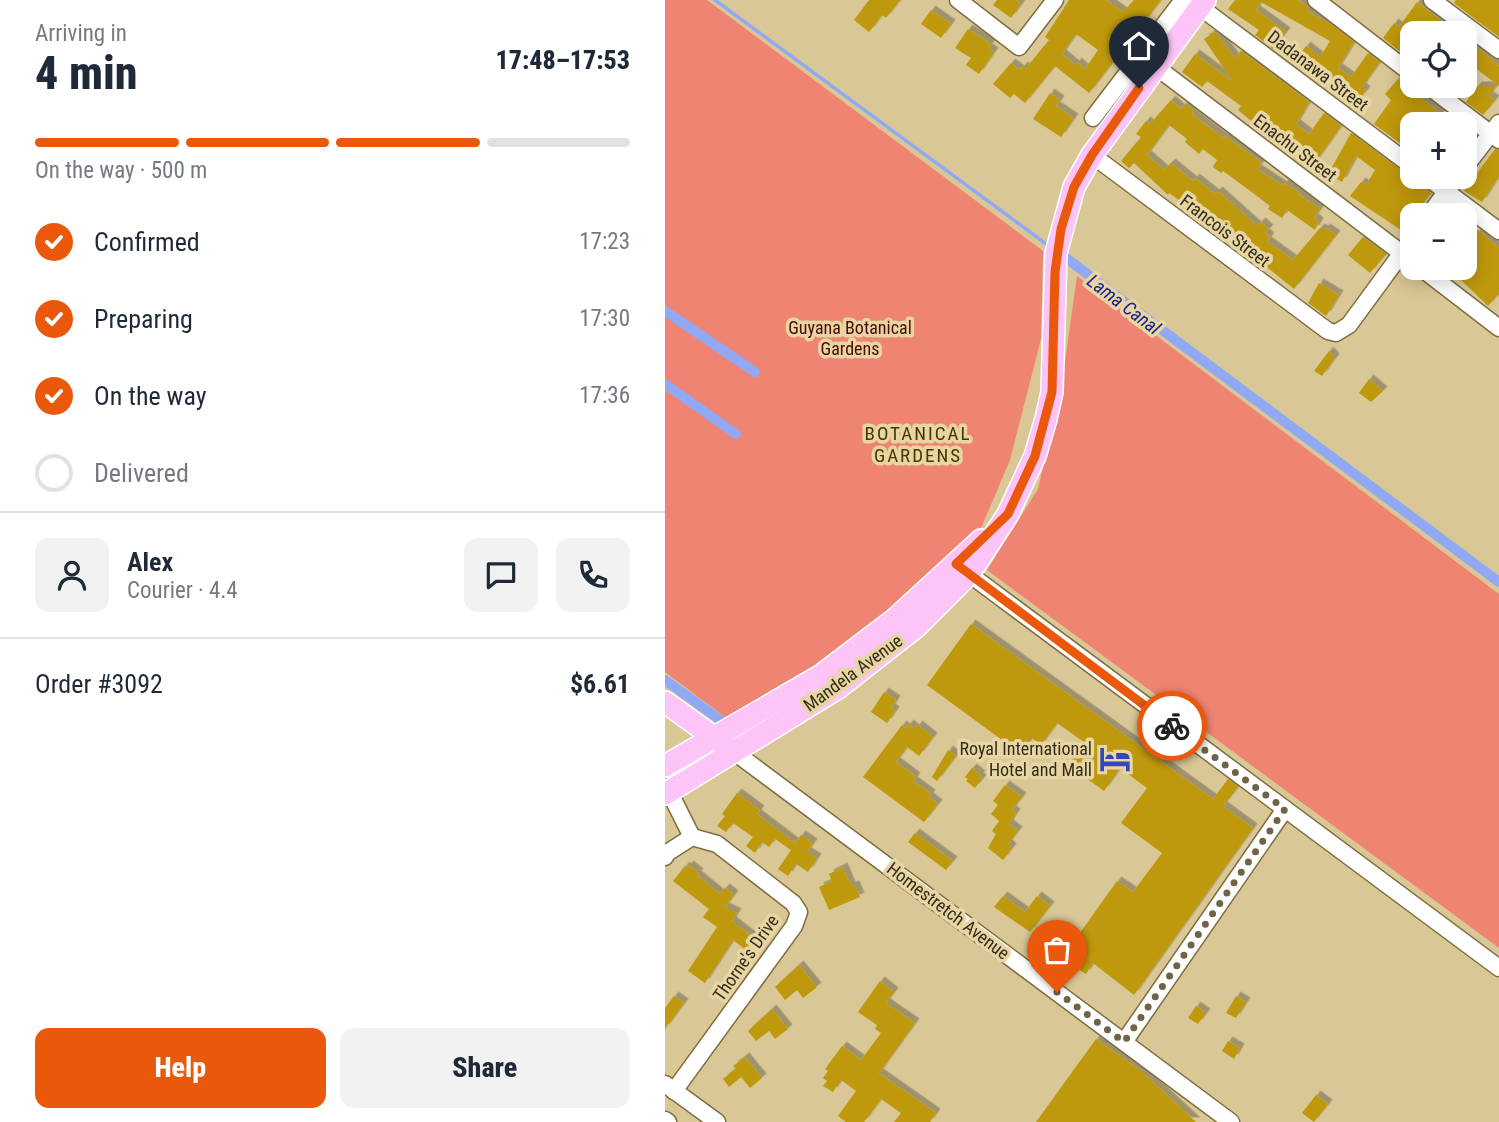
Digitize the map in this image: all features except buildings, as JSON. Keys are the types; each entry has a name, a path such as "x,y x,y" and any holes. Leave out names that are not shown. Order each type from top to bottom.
{"main road":[{"name":"Mandela Avenue","path":"667,792 838,688 916,626 1008,514 1035,456 1052,392 1055,272 1061,229 1074,187 1092,155 1196,2"},
{"name":"Mandela Avenue","path":"665,766 820,676 962,569"},
{"path":"665,702 733,751"}],"street":[{"path":"958,0 1019,47 1055,0"},
{"path":"1316,0 1400,65"},
{"path":"1432,0 1499,50"},
{"path":"1093,118 1196,2"},
{"name":"Dadanawa Street","path":"1196,2 1400,157"},
{"name":"Enachu Street","path":"1155,66 1400,252"},
{"path":"1446,98 1496,132 1477,153"},
{"name":"Francois Street","path":"1092,155 1320,327 1336,333 1349,325 1400,265"},
{"path":"1443,189 1499,231"},
{"path":"1438,203 1446,191"},
{"path":"1437,280 1499,328"},
{"path":"962,569 1499,968"},
{"name":"Homestretch Avenue","path":"733,751 1231,1122"},
{"path":"665,857 692,837 667,792"},
{"path":"1124,1042 1285,809"},
{"name":"Thorne's Drive","path":"670,1088 794,926 799,912 793,903 717,844 692,837"},
{"path":"670,1088 717,1122"}],"green space":[{"name":"Guyana Botanical Gardens","path":"665,0 707,0 1043,251 1041,339 1010,460 982,526 918,589 825,662 729,720 665,672"},
{"path":"1077,276 1499,594 1499,948 987,570 1038,489 1061,390"}],"waterway":[{"name":"Lama Canal","path":"715,0 1049,246"},
{"name":"Lama Canal","path":"1066,258 1499,582"},
{"path":"665,311 755,372"},
{"path":"665,384 736,434"},
{"path":"665,680 723,722"}],"way so far":[{"path":"1057,992 1124,1042 1285,809 1172,726"}],"place":[{"name":"Royal International Hotel and Mall","path":"1115,759"}],"district":[{"name":"BOTANICAL GARDENS","path":"918,444"}],"route":[{"path":"1139,88 1092,155 1074,187 1061,229 1055,272 1052,392 1035,456 1008,514 956,564 1172,726"}]}
